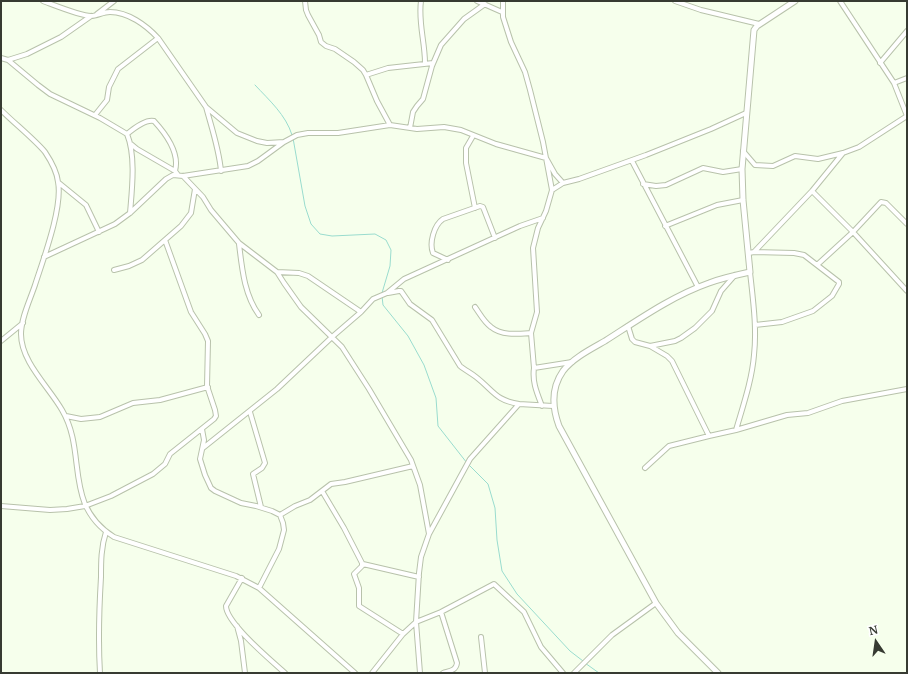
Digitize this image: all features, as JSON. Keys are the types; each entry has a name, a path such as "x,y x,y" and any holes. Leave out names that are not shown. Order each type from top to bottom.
{"street":[{"path":"43,1 67,10 93,16 110,12 130,17 150,30 158,38 206,107 241,135 267,143 284,142"},
{"path":"8,60 27,54 61,37 114,1"},
{"path":"305,1 306,10 319,34 322,44 335,49 354,62 366,76 377,101 390,124"},
{"path":"421,1 420,18 425,51 425,63"},
{"path":"477,1 502,12"},
{"path":"503,1 502,12 505,24 528,84 546,158 552,190 543,218 538,228 533,248 537,312 530,333 534,368 533,379 542,406"},
{"path":"675,1 701,10 759,24"},
{"path":"736,430 754,356 755,325 750,272 751,252 742,200 742,169 754,30 759,24 795,1"},
{"path":"743,150 755,165 769,166 773,166 794,156 818,158 843,153 859,147 907,116 903,102 894,83 880,64 840,1"},
{"path":"410,128 413,112 423,99 433,63 441,45 464,19 485,4"},
{"path":"880,64 907,31"},
{"path":"95,116 107,100 109,87 118,69 158,38"},
{"path":"1,58 8,60 38,86 50,94 95,116 127,134 132,152 132,193 130,213"},
{"path":"366,76 388,68 433,63"},
{"path":"894,83 907,78"},
{"path":"206,107 220,157 221,171"},
{"path":"1,110 44,151 54,168 59,183 57,204 44,257 23,323 22,343 24,352 66,416 72,433 78,478 85,506 97,524 106,532 123,541 242,578 259,588 355,673"},
{"path":"552,190 563,183 632,161 746,113"},
{"path":"127,134 135,128 150,121 154,121 168,137 177,165 175,171"},
{"path":"44,257 115,224 130,213 166,179 173,175 221,171 248,166 297,135 338,133 390,124 417,129 444,127 461,130 496,144 546,158 555,174 563,183"},
{"path":"474,136 466,148 466,163 475,208"},
{"path":"130,143 137,149 175,171 195,189 203,197 211,210 239,244 277,272 301,307 342,347 402,444 413,466 420,485 429,534"},
{"path":"751,252 812,191 843,153"},
{"path":"632,161 698,287"},
{"path":"643,184 656,186 666,185 703,168 723,172 742,169"},
{"path":"59,183 86,206 99,232"},
{"path":"114,270 142,260 181,226 190,213 195,189"},
{"path":"812,191 853,232 907,291"},
{"path":"665,226 717,205 742,200"},
{"path":"817,265 853,232 883,201 907,224"},
{"path":"448,260 434,253 431,244 439,222 443,219 481,206 484,207 495,238"},
{"path":"387,293 404,279 520,226 543,218"},
{"path":"1,506 50,510 66,509 85,506 111,496 153,474 165,464 170,454 216,416 208,387 208,341 191,312 165,240"},
{"path":"239,244 245,285 250,300 259,315"},
{"path":"751,252 804,255 839,282 839,286 832,296 813,311 782,322 755,325"},
{"path":"277,272 299,273 308,276 361,312"},
{"path":"718,673 678,633 656,603 562,432 556,420 553,406 556,384 563,372 572,362 658,308 698,287 716,280 750,272"},
{"path":"650,346 675,341 695,328 712,311 721,291 735,275"},
{"path":"203,448 250,412 283,384 332,337 361,312 373,299 387,293 399,291 410,304 432,320 460,366 498,397 507,402 519,404 553,406"},
{"path":"475,307 485,321 493,328 513,335 530,333"},
{"path":"1,341 23,323"},
{"path":"628,326 632,339 635,342 650,346 667,356 672,361 709,436"},
{"path":"534,368 572,362"},
{"path":"66,416 86,419 100,417 133,403 160,400 208,387"},
{"path":"645,468 669,446 736,430 787,415 808,413 842,401 907,389"},
{"path":"420,673 416,622 418,577 421,557 429,534 470,459 519,404"},
{"path":"250,412 265,463 262,468 253,474 261,508"},
{"path":"202,429 204,440 200,456 201,463 211,488 241,503 272,511 280,515 283,523 284,530 282,540 272,565 259,588"},
{"path":"280,515 295,506 310,500 331,484 413,466"},
{"path":"322,491 363,564 418,577"},
{"path":"100,673 98,617 102,545 106,532"},
{"path":"363,564 354,574 360,588 359,606 403,634"},
{"path":"242,578 226,608 236,625 260,651 285,673"},
{"path":"372,673 403,634 416,622 442,612 492,584 496,585 524,612 541,647 564,673"},
{"path":"574,673 612,635 656,603"},
{"path":"442,612 457,663 455,668 451,671 443,673"},
{"path":"236,625 246,673"},
{"path":"480,637 485,673"}],"waterway":[{"path":"255,85 281,114 292,135"},
{"path":"293,138 305,206 311,224 320,234 332,236 375,234 386,240 391,250 390,266 382,293"},
{"path":"382,296 383,305 408,336 424,365 436,398 438,426 467,463"},
{"path":"469,465 488,484 495,508 497,540 502,571 517,594 570,651 583,661"},
{"path":"585,663 599,673"}]}
